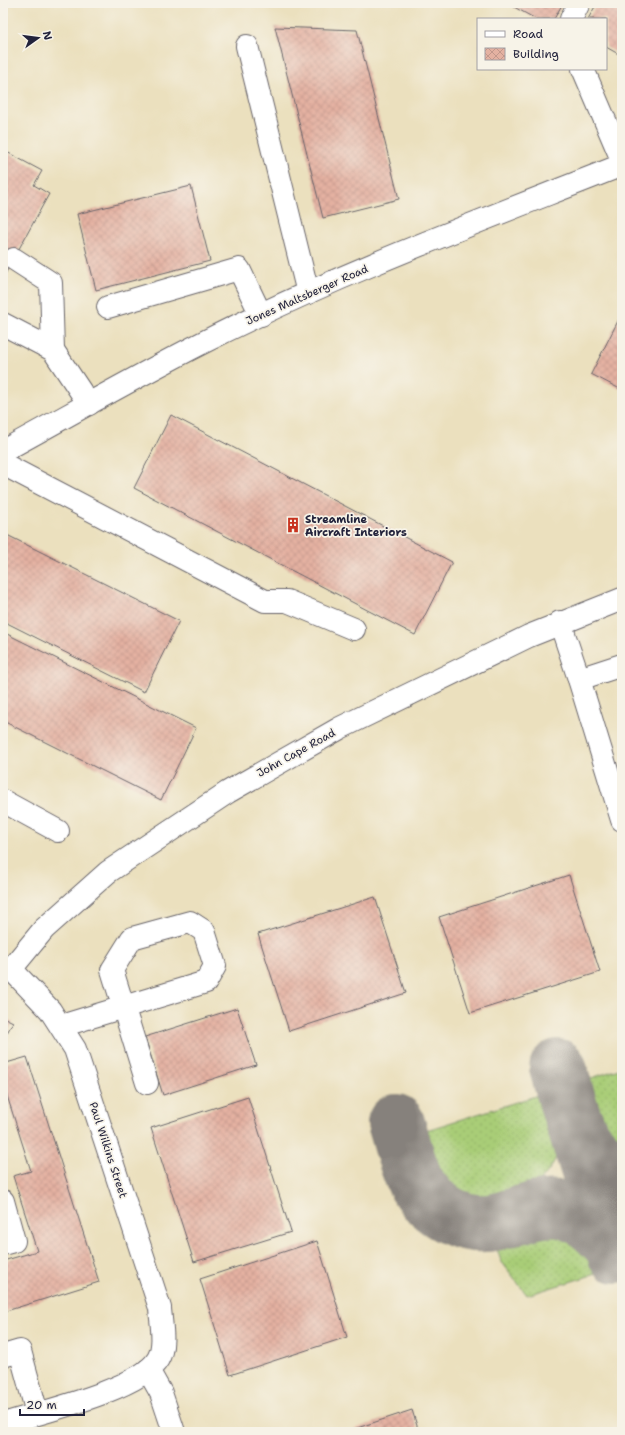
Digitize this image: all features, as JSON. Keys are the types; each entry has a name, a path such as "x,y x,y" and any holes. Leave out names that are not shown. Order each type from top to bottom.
{"street":[{"path":"572,18 579,3"},
{"path":"247,46 308,293"},
{"path":"583,70 622,160"},
{"name":"Jones Maltsberger Road","path":"3,451 202,343 308,293 431,241 622,165"},
{"path":"14,259 51,283 53,350"},
{"path":"108,306 239,269 261,315"},
{"path":"3,324 53,350 90,404"},
{"path":"3,464 265,601 287,601 354,629"},
{"name":"John Cape Road","path":"7,968 44,929 108,872 228,792 340,728 560,622 622,599"},
{"path":"560,622 622,820"},
{"path":"579,679 622,666"},
{"path":"3,801 58,831"},
{"path":"61,1026 124,1006 206,982 215,966 204,931 190,922 132,938 112,970 124,1006 147,1083"},
{"name":"Paul Wilkins Street","path":"7,968 50,1010 75,1049 160,1308 162,1343 153,1364"},
{"path":"3,1201 14,1241 3,1244"},
{"path":"3,1356 20,1351 37,1413"},
{"path":"3,1424 120,1387 143,1375 153,1364"},
{"path":"153,1364 174,1432"}],"green space":[{"path":"622,1068 622,1148 605,1135 599,1127 591,1111 582,1081"},
{"path":"545,1093 557,1128 559,1142 552,1165 541,1179 527,1190 510,1198 492,1202 473,1202 456,1198 437,1184 430,1170 420,1132"},
{"path":"551,1227 570,1233 584,1241 594,1254 602,1272 527,1295 501,1261 495,1243 538,1228"}],"building":[{"path":"516,3 563,3 555,18 534,18 514,7"},
{"path":"597,3 622,3 622,56 607,48 607,18 589,18"},
{"path":"275,27 357,30 399,199 323,218"},
{"path":"3,150 42,171 34,185 49,194 3,278"},
{"path":"191,186 210,261 96,290 77,214"},
{"path":"619,319 622,321 622,384 620,389 591,374"},
{"name":"Streamline Aircraft Interiors","path":"171,415 452,562 415,635 134,488"},
{"path":"3,533 179,621 144,692 3,621"},
{"path":"3,632 196,728 161,800 3,721"},
{"path":"569,875 600,972 470,1013 439,917"},
{"path":"375,897 406,993 289,1031 258,934"},
{"path":"237,1008 256,1065 163,1095 145,1037"},
{"path":"3,1017 13,1022 3,1040"},
{"path":"27,1057 99,1282 3,1312 3,1261 37,1251 13,1176 31,1171 3,1083 3,1064"},
{"path":"248,1097 291,1232 194,1262 151,1128"},
{"path":"317,1241 347,1337 230,1375 200,1279"},
{"path":"412,1410 419,1432 345,1432"}],"taxiway":[{"path":"558,1068 571,1114 581,1136 596,1154"},
{"path":"574,1121 616,1254"},
{"path":"396,1123 407,1161 416,1183 430,1202 449,1215 460,1220 483,1223 495,1222 535,1210 551,1208 560,1209 583,1218 596,1228 614,1246"}],"place":[{"name":"Streamline Aircraft Interiors","path":"293,525"}]}
